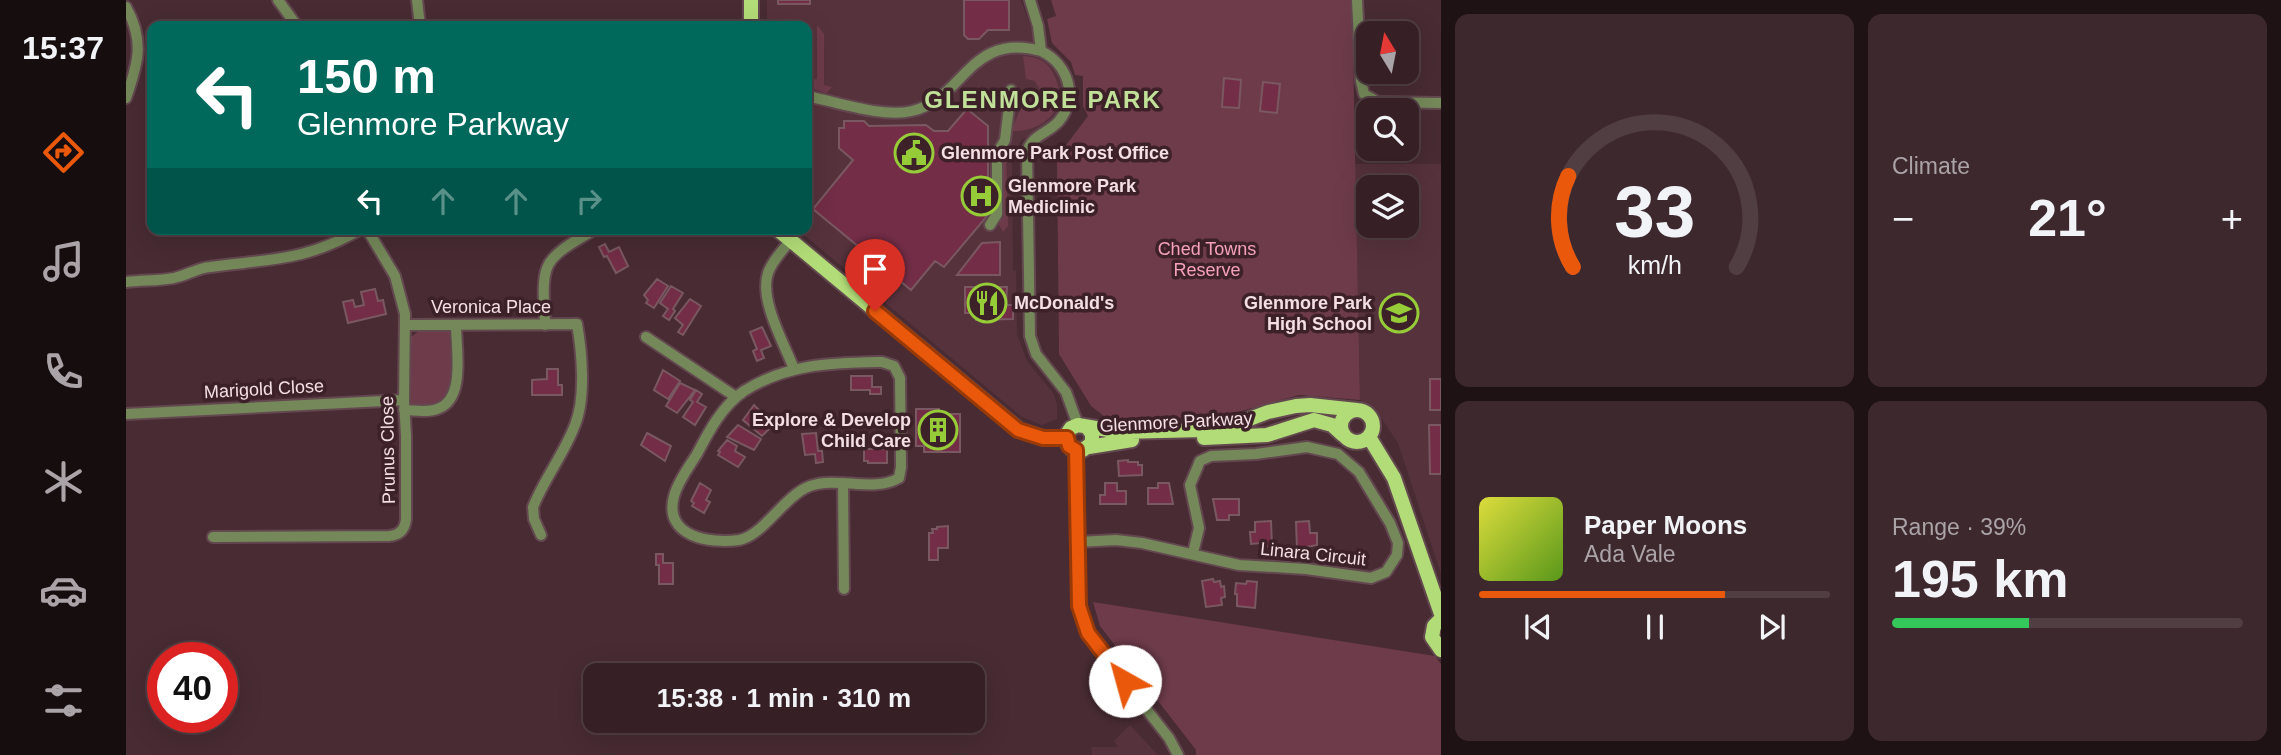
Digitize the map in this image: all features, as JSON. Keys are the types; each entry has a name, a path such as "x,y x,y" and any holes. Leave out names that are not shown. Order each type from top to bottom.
{"main road":[{"path":"751,0 751,21"},
{"path":"784,235 1018,430 1043,438 1067,438"},
{"name":"Glenmore Parkway","path":"1082,426 1121,432 1203,430 1231,426 1268,412 1296,406 1357,410"},
{"path":"1357,410 1371,419 1372,430 1369,437 1357,443 1343,435 1343,417 1357,410"},
{"name":"Glenmore Parkway","path":"1082,449 1130,440 1267,435 1314,420 1332,425 1343,435"},
{"path":"1082,426 1092,434 1082,449 1069,446 1067,438 1069,431 1082,426"},
{"path":"1369,437 1394,478 1441,614"},
{"path":"1441,619 1434,626 1432,637 1441,650"}],"street":[{"path":"278,0 293,21"},
{"path":"417,0 419,21"},
{"path":"1030,0 1038,26 1041,51"},
{"path":"1357,0 1360,81 1366,97 1384,103 1441,103"},
{"path":"126,7 136,32 139,54 126,98"},
{"path":"812,97 882,111 910,112 930,103 988,54 1012,48 1041,51 1062,66 1067,76 1067,106 1053,127 1033,139 1027,152 1030,335 1037,354 1066,392 1082,426"},
{"path":"990,225 995,220 998,208 998,154 1004,140 1011,90"},
{"path":"126,282 174,278 206,267 262,263 295,257 349,235"},
{"name":"Prunus Close","path":"213,537 389,536 398,534 404,528 407,436 403,302 399,284 370,235"},
{"path":"545,325 547,267 556,256 586,235"},
{"path":"790,241 771,267 765,289 769,307 794,369"},
{"name":"Veronica Place","path":"405,325 577,324 580,343 580,411 533,507 534,519 541,535"},
{"name":"Marigold Close","path":"126,414 404,405 435,410 444,406 454,396 456,325"},
{"path":"646,337 736,397"},
{"path":"826,363 892,364 899,372 899,478 890,482 823,483 808,486 751,536 741,540 703,540 684,531 674,514 675,494 724,409 736,397 753,387 794,369 826,363"},
{"name":"Linara Circuit","path":"1078,542 1129,541 1194,553 1239,565 1306,569 1371,578 1386,572 1397,555 1398,548 1390,523 1354,466 1338,454 1307,447 1256,454 1211,456 1200,461 1190,485 1199,528 1194,553"},
{"path":"1082,449 1078,542 1079,606 1088,633 1178,755"},
{"path":"843,483 844,589"}],"shaded area":[{"path":"767,0 1021,0 1035,39 1063,74 1066,91 1059,116 1049,126 1021,140 1012,156 1013,270 1016,271 1017,335 1027,361 1054,394 1057,419 1042,425 1022,417 804,235 812,235 812,21 767,21"},
{"name":"Glenmore Park High School","path":"1355,164 1441,164 1441,574 1398,443 1379,415 1360,400 1357,238 1419,238 1419,175 1356,175 1356,211"},
{"path":"1130,725 1158,755 1092,755 1091,747 1118,747 1114,741"}],"green space":[{"name":"Ched Towns Reserve","path":"1051,0 1352,0 1360,400 1299,395 1227,415 1110,421 1091,406 1059,354 1057,157 1088,116 1083,106 1083,76 1075,75 1071,62 1052,43 1047,19 1056,16"},
{"path":"817,25 824,34 824,85 832,87 826,93 812,89 812,80 817,79"},
{"path":"1023,56 1038,59 1048,65 1059,88 1040,90 1035,81 1026,79"},
{"path":"1039,97 1059,103 1051,116 1033,128 1011,131 1022,105 1031,105"},
{"path":"1006,150 1008,226 1003,232 999,225 1002,165"},
{"path":"419,331 452,331 452,383 445,400 431,407 408,406 409,338"},
{"path":"1093,602 1435,656 1441,664 1441,755 1196,755 1196,750 1100,626"}],"building":[{"path":"778,0 810,0 810,4 778,4"},
{"path":"964,0 1009,0 1009,30 988,30 979,39 968,39 964,35"},
{"path":"1224,78 1241,80 1239,108 1222,107"},
{"path":"1263,82 1280,84 1277,113 1260,111"},
{"path":"967,109 988,126 988,215 944,267 935,261 911,290 813,209 853,160 839,148 839,128 844,128 844,121 864,121 869,126 926,125 934,131 948,131"},
{"path":"1000,242 1000,275 957,275 982,243"},
{"path":"605,244 609,252 619,247 628,266 616,273 599,247"},
{"path":"657,279 668,286 654,308 646,303 648,300 644,295"},
{"path":"671,286 683,293 669,320 663,316 668,309 660,303"},
{"path":"965,287 1007,287 1006,305 1013,305 1013,319 976,320 976,313 965,313"},
{"path":"375,289 378,301 383,300 386,314 348,323 343,302 353,300 355,307 364,305 361,292"},
{"path":"690,299 701,306 683,335 678,332 683,325 675,318"},
{"path":"762,327 771,346 761,350 764,358 757,361 753,351 757,349 750,332"},
{"path":"547,369 558,369 558,385 562,385 562,395 532,395 532,380 547,379"},
{"path":"663,370 680,381 668,399 654,390"},
{"path":"851,376 872,376 872,387 881,387 881,394 870,394 870,390 851,390"},
{"path":"1430,379 1441,379 1441,410 1430,410"},
{"path":"680,383 695,390 677,413 666,406"},
{"path":"696,390 702,394 697,402 706,407 695,425 683,417 693,402 690,400"},
{"path":"754,405 765,416 760,421 769,429 762,436 743,420"},
{"name":"Explore & Develop Child Care","path":"916,409 939,409 941,414 960,414 960,452 924,452 924,446 916,446"},
{"path":"738,425 761,439 754,450 727,437"},
{"path":"1429,425 1441,425 1441,474 1430,474"},
{"path":"647,433 671,446 665,461 641,445"},
{"path":"816,433 818,451 822,451 823,462 816,463 815,454 805,455 802,434"},
{"path":"727,440 737,446 735,451 745,457 738,467 718,455"},
{"path":"864,449 887,449 887,463 864,461"},
{"path":"1128,460 1142,465 1142,475 1119,476 1118,461"},
{"path":"700,483 711,490 706,500 710,502 704,513 692,506 694,503 691,501"},
{"path":"1105,483 1117,483 1117,491 1126,491 1126,504 1100,504 1100,495 1105,495"},
{"path":"1158,483 1169,483 1173,504 1148,504 1148,488 1158,488"},
{"path":"1213,499 1239,499 1239,515 1229,515 1229,520 1217,520"},
{"path":"1271,521 1272,546 1251,544 1250,532 1255,532 1255,522"},
{"path":"1309,521 1310,533 1317,533 1317,545 1297,549 1296,522"},
{"path":"948,526 948,548 938,548 938,560 929,560 929,533 933,533 932,529 937,527"},
{"path":"656,554 663,554 663,563 673,563 673,584 659,584"},
{"path":"1213,579 1214,582 1220,581 1221,587 1224,586 1225,597 1221,598 1222,605 1206,607 1202,581"},
{"path":"1247,581 1257,582 1255,608 1237,606 1236,583 1246,584"}],"place":[{"name":"Glenmore Park Post Office","path":"914,153"},
{"name":"Glenmore Park Mediclinic","path":"981,196"},
{"name":"McDonald's","path":"987,303"},
{"name":"Glenmore Park High School","path":"1399,313"},
{"name":"Explore & Develop Child Care","path":"938,430"}],"district":[{"name":"GLENMORE PARK","path":"1043,100"}],"route":[{"path":"875,311 1018,430 1043,438 1067,438 1069,446 1076,450 1079,606 1088,633 1125,681"}]}
